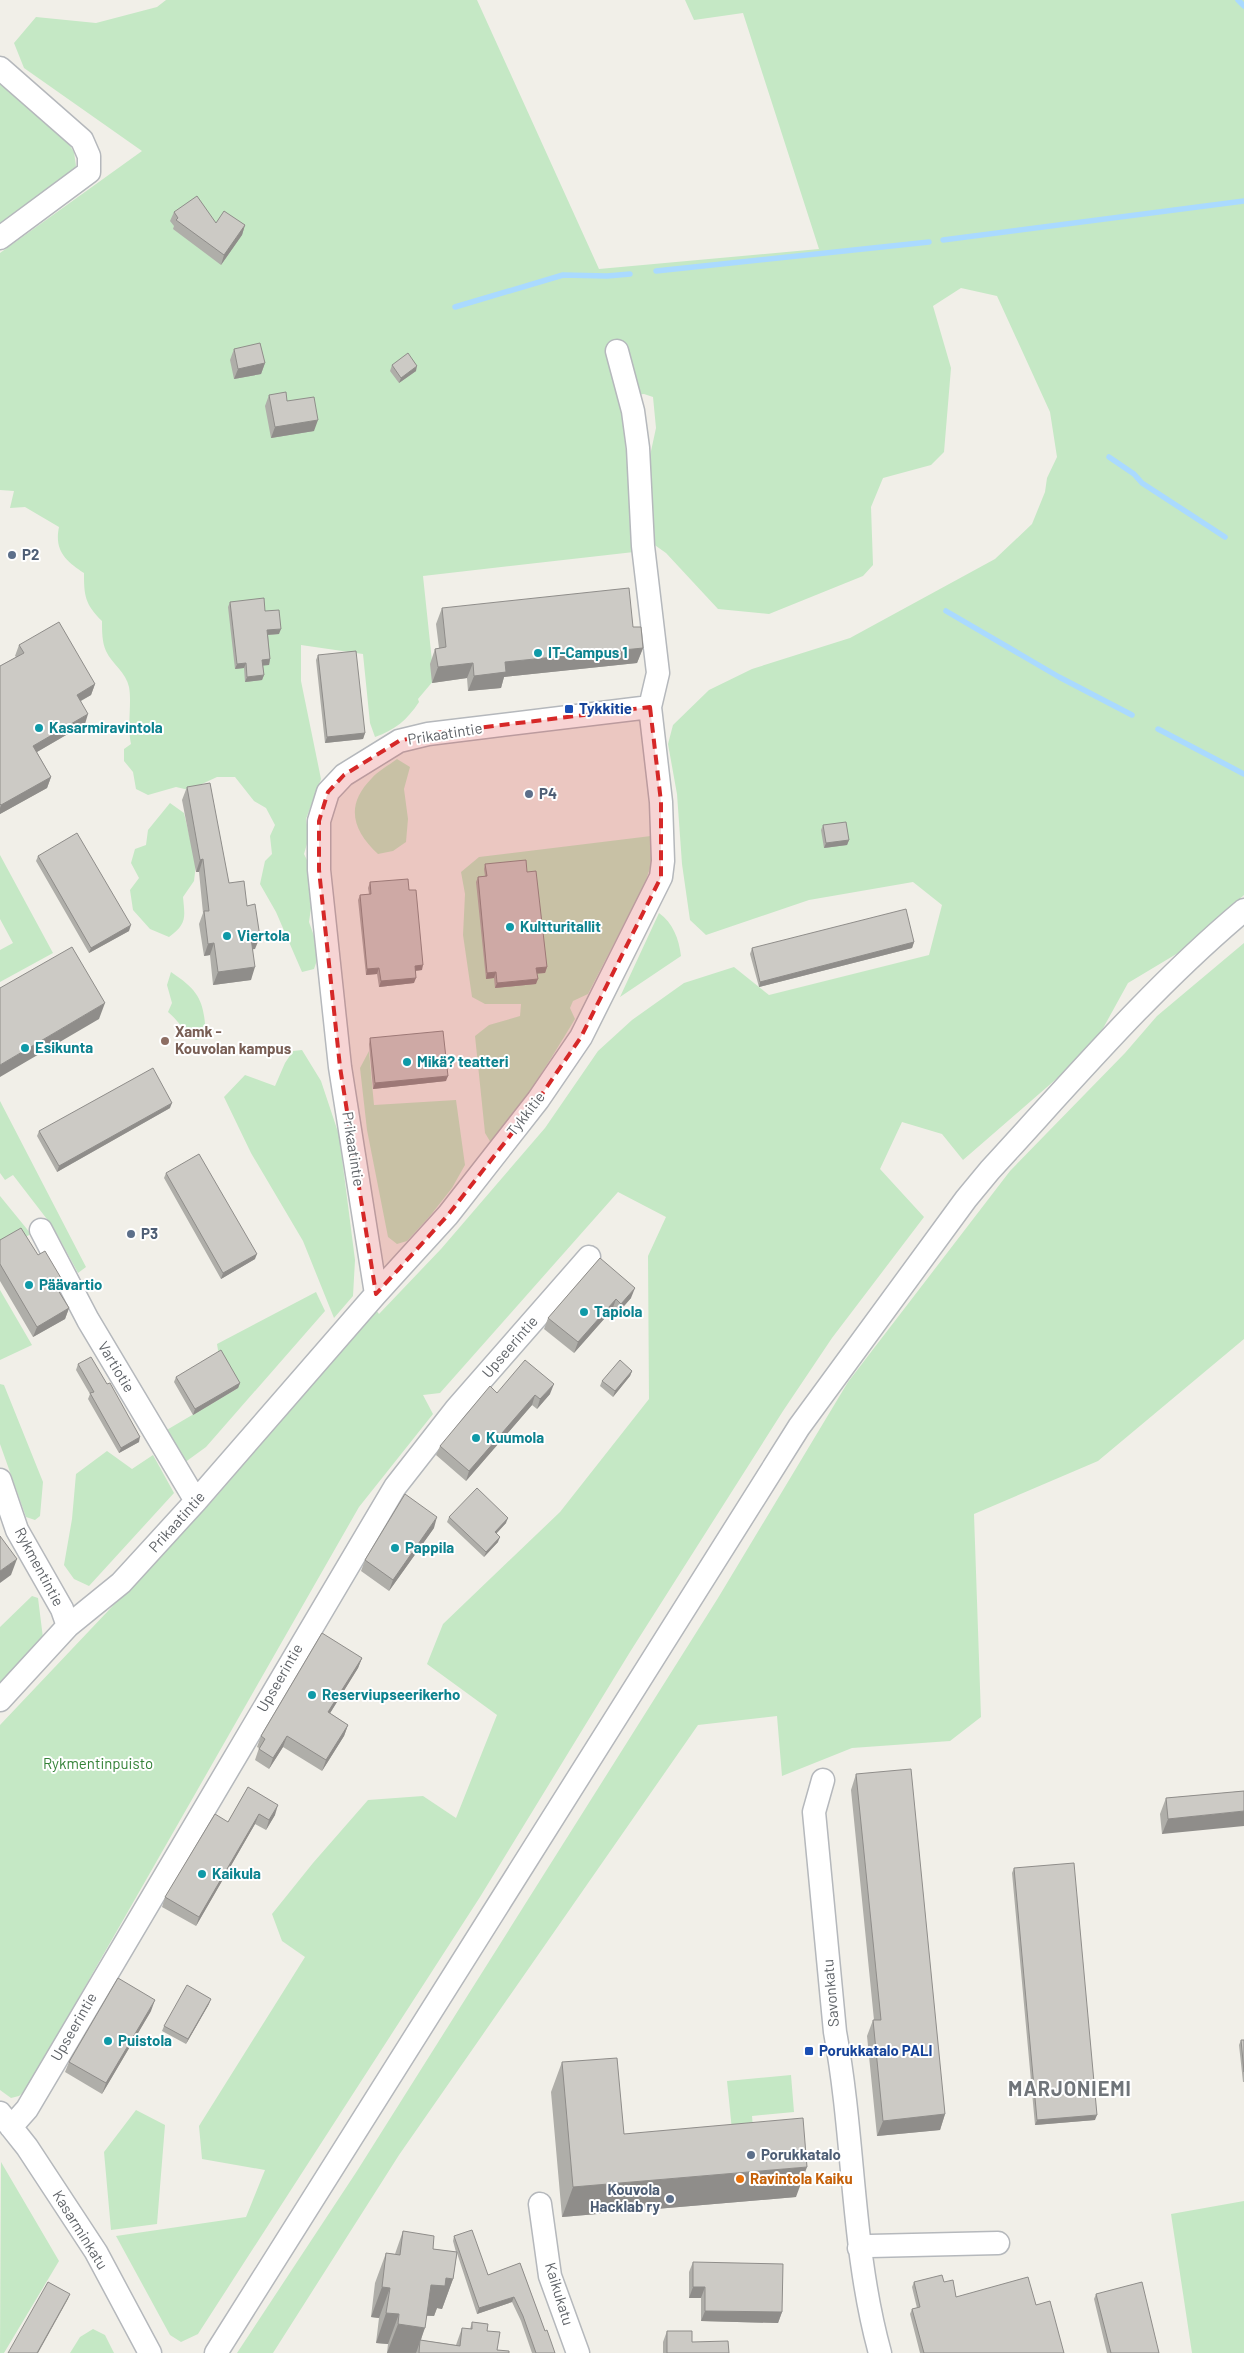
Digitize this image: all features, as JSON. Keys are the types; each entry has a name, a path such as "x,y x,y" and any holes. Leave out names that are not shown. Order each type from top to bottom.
{"street":[{"path":"0,68 82,140 89,156 89,172 0,238"},
{"name":"Tykkitie","path":"376,1294 448,1215 538,1100 581,1037 661,877 663,861 661,802 650,707 658,673 643,546 638,448 633,411 617,351"},
{"name":"Prikaatintie","path":"0,1700 68,1626 121,1583 196,1501 376,1294 340,1067 319,870 320,821 328,792 344,775 399,741 428,734 650,707"},
{"path":"216,2353 799,1427 966,1199 990,1170 1148,999 1220,930 1244,910"},
{"name":"Vartiotie","path":"41,1230 88,1320 196,1501"},
{"name":"Upseerintie","path":"6,2120 26,2109 395,1487 456,1409 589,1257"},
{"name":"Rykmentintie","path":"0,1480 17,1530 62,1609 68,1626"},
{"name":"Savonkatu","path":"822,1780 814,1812 835,2032 841,2064 859,2248 871,2319 880,2353"},
{"name":"Kasarminkatu","path":"6,2120 96,2252 150,2353"},
{"name":"Kaikukatu","path":"540,2204 550,2276 578,2353"},
{"path":"859,2248 870,2246 998,2243"}],"highlighted area":[{"path":"650,707 661,802 661,877 581,1037 538,1100 448,1215 376,1294 340,1067 319,870 319,821 328,792 344,775 399,741 428,734"}],"green space":[{"name":"Rykmentinpuisto","path":"166,0 477,0 599,269 819,249 743,13 694,20 685,0 1244,0 1244,895 1183,950 1128,983 1101,1032 1062,1074 963,1160 942,1134 902,1122 880,1169 924,1217 832,1338 783,1411 630,1652 480,1897 198,2334 181,2342 170,2335 116,2236 246,2217 265,2170 202,2159 199,2126 305,1957 282,1941 272,1914 368,1800 423,1796 456,1818 497,1715 427,1664 443,1624 560,1512 649,1399 648,1256 666,1217 618,1192 440,1393 423,1395 433,1414 359,1507 26,2090 19,2096 11,2098 0,2090 0,1725 215,1498 376,1310 379,1314 441,1249 545,1128 598,1051 632,1020 684,983 734,967 769,995 929,955 942,905 913,882 809,900 706,935 690,920 682,864 677,794 668,744 673,725 709,690 752,669 850,638 995,559 1032,524 1045,492 1047,478 1057,457 1050,412 997,296 961,288 933,306 951,368 944,452 931,465 883,478 871,507 873,565 863,576 769,614 718,609 666,553 649,541 648,465 656,428 653,397 644,394 620,396 635,533 634,552 423,576 434,680 418,699 419,702 405,719 395,728 375,737 370,723 363,654 301,645 301,681 321,779 306,819 309,837 304,854 311,868 308,884 312,901 309,922 314,936 317,960 314,969 302,972 276,912 260,884 265,861 272,854 270,836 275,825 266,808 254,801 235,777 217,777 189,790 176,787 148,795 136,789 133,772 124,761 124,749 131,744 129,687 122,672 106,651 103,640 102,621 92,610 87,599 84,588 84,573 67,560 60,549 58,543 59,527 25,507 10,508 14,491 0,490 0,253 142,151 24,68 14,43 36,17 96,23 157,7"},
{"path":"0,81 62,134 74,152 76,166 65,178 0,225"},
{"path":"397,759 410,767 404,789 408,819 406,842 393,851 378,854 362,836 355,817 355,808 363,788 380,770"},
{"path":"170,803 184,813 196,864 194,881 183,897 182,924 169,937 150,929 133,910 130,890 139,878 131,863 135,849 146,845 148,830"},
{"path":"651,836 653,859 645,883 588,994 573,1001 570,1008 575,1019 525,1098 491,1143 485,1133 475,1036 489,1025 520,1016 521,1004 485,1004 472,997 463,935 465,894 461,872 479,857"},
{"path":"0,855 53,953 0,982 0,950 13,943 0,919"},
{"path":"659,913 674,932 681,956 620,997"},
{"path":"1244,943 1244,1339 1098,1461 974,1514 981,1717 950,1741 852,1748 782,1776 777,1716 698,1725 399,2155 273,2353 237,2353 357,2171 718,1598 848,1382 1010,1171 1125,1053 1157,1016"},
{"path":"171,972 189,986 199,999 204,1015 206,1037 196,1040 168,1012 172,1003 167,985"},
{"path":"302,1050 321,1081 339,1135 355,1260 353,1296 334,1318 303,1241 251,1153 224,1097 245,1075 275,1086 285,1063 293,1051"},
{"path":"369,1051 374,1105 456,1100 465,1165 452,1188 430,1216 407,1241 397,1244 388,1237 367,1130 360,1068"},
{"path":"0,1101 86,1267 78,1273 53,1227 13,1175 5,1180 0,1173"},
{"path":"0,1196 31,1234 0,1251"},
{"path":"0,1290 32,1345 0,1360"},
{"path":"316,1292 325,1311 206,1447 184,1463 165,1431 238,1388 219,1356 217,1344"},
{"path":"0,1384 4,1385 43,1482 40,1516 35,1520 26,1517 0,1444"},
{"path":"107,1451 132,1469 153,1455 174,1493 89,1586 74,1579 64,1565 72,1519 76,1474"},
{"path":"32,1596 38,1598 43,1638 0,1684 0,1627"},
{"path":"791,2075 794,2112 752,2116 753,2128 732,2130 727,2081"},
{"path":"136,2110 165,2125 157,2224 111,2230 104,2152"},
{"path":"1,2162 59,2261 4,2353 0,2353"},
{"path":"1244,2201 1244,2353 1192,2353 1171,2214"},
{"path":"93,2329 105,2335 114,2353 70,2353 80,2337"}],"building":[{"path":"197,196 216,223 224,211 245,225 224,255 176,220 178,218 174,212"},
{"path":"260,343 265,363 238,369 234,349"},
{"path":"408,353 417,366 401,378 392,365"},
{"path":"286,392 287,401 314,397 318,420 275,427 269,395"},
{"name":"IT-Campus 1","path":"629,588 633,627 641,627 643,648 505,662 506,672 474,676 473,663 438,667 435,649 446,647 442,608"},
{"path":"264,598 265,611 279,610 281,629 267,630 270,659 262,660 264,675 247,677 246,663 237,664 230,602"},
{"name":"Kasarmiravintola","path":"59,622 95,684 77,695 88,714 33,746 51,777 1,805 0,666 24,653 19,645"},
{"path":"356,651 365,733 327,737 318,655"},
{"path":"210,783 229,883 244,881 247,906 255,904 260,937 251,938 255,967 218,972 214,943 208,944 204,911 209,911 203,859 200,860 187,787"},
{"path":"846,822 849,840 826,843 823,825"},
{"path":"77,833 131,925 91,948 38,856"},
{"name":"Kultturitallit","path":"526,860 527,872 536,871 547,967 536,968 538,979 497,983 496,972 487,973 478,877 487,876 485,864"},
{"path":"408,879 409,890 416,890 423,965 415,966 416,978 381,981 379,968 367,969 360,895 371,894 370,882"},
{"path":"906,909 914,942 760,982 752,948"},
{"name":"Esikunta","path":"72,947 105,1003 0,1065 0,988"},
{"name":"Mikä? teatteri","path":"443,1031 448,1076 375,1083 370,1038"},
{"path":"153,1068 172,1103 59,1166 39,1131"},
{"path":"199,1154 257,1254 223,1273 166,1173"},
{"name":"Päävartio","path":"21,1228 38,1255 45,1251 61,1278 53,1282 69,1308 37,1327 0,1264 0,1240"},
{"name":"Tapiola","path":"600,1258 635,1288 621,1304 616,1299 578,1342 548,1318"},
{"path":"221,1350 240,1383 195,1409 176,1377"},
{"path":"91,1357 107,1384 110,1383 140,1437 121,1448 90,1393 94,1392 78,1364"},
{"path":"525,1360 554,1384 540,1399 535,1395 469,1471 440,1446 490,1386 497,1393"},
{"path":"620,1360 632,1371 615,1391 602,1381"},
{"path":"477,1488 508,1518 495,1532 500,1537 486,1552 449,1517"},
{"name":"Pappila","path":"405,1494 437,1517 393,1580 365,1560"},
{"path":"0,1536 17,1559 0,1571"},
{"name":"Reserviupseerikerho","path":"322,1633 362,1658 328,1712 348,1725 326,1760 287,1736 273,1758 259,1749 265,1739 261,1736"},
{"path":"911,1769 945,2114 883,2121 873,2020 881,2020 856,1774"},
{"name":"Kaikula","path":"248,1787 278,1805 269,1820 259,1814 199,1917 165,1897 215,1814 228,1822"},
{"path":"1244,1791 1244,1811 1168,1819 1166,1798"},
{"path":"1074,1863 1097,2115 1037,2120 1014,1868"},
{"name":"Puistola","path":"118,1978 155,2000 106,2083 69,2062"},
{"path":"187,1985 211,1999 188,2039 164,2026"},
{"path":"1241,2040 1244,2040 1244,2072"},
{"path":"617,2058 624,2134 803,2118 807,2167 573,2187 562,2062"},
{"path":"472,2230 488,2275 520,2263 555,2353 536,2353 514,2297 479,2308 454,2236"},
{"path":"403,2231 434,2236 433,2249 457,2252 453,2279 446,2278 445,2286 431,2285 425,2328 398,2324 399,2314 386,2313 390,2288 382,2287 386,2253 400,2255"},
{"path":"693,2262 783,2264 782,2312 705,2311 705,2287 693,2287"},
{"path":"942,2275 944,2282 953,2280 956,2297 1028,2277 1036,2305 1050,2301 1064,2353 924,2353 912,2309 920,2307 914,2282"},
{"path":"48,2282 70,2294 37,2353 8,2353"},
{"path":"1142,2282 1159,2353 1111,2353 1096,2294"},
{"path":"472,2322 488,2324 487,2331 500,2332 497,2350 509,2351 509,2353 419,2353 420,2340 460,2346 462,2328 472,2329"},
{"path":"667,2331 692,2331 692,2342 728,2341 729,2353 667,2353"}],"waterway":[{"path":"1238,0 1244,6"},
{"path":"943,240 1244,201"},
{"path":"656,271 929,242"},
{"path":"455,307 563,275 607,276 630,274"},
{"path":"1109,457 1134,474 1142,483 1225,537"},
{"path":"946,611 1059,677 1132,715"},
{"path":"1158,729 1244,774"}],"place":[{"name":"P2","path":"12,555"},
{"name":"IT-Campus 1","path":"538,653"},
{"name":"Tykkitie","path":"569,709"},
{"name":"Kasarmiravintola","path":"39,728"},
{"name":"P4","path":"529,794"},
{"name":"Kultturitallit","path":"510,927"},
{"name":"Viertola","path":"227,936"},
{"name":"Xamk - Kouvolan kampus","path":"165,1041"},
{"name":"Esikunta","path":"25,1048"},
{"name":"Mikä? teatteri","path":"407,1062"},
{"name":"P3","path":"131,1234"},
{"name":"Päävartio","path":"29,1285"},
{"name":"Tapiola","path":"584,1312"},
{"name":"Kuumola","path":"476,1438"},
{"name":"Pappila","path":"395,1548"},
{"name":"Reserviupseerikerho","path":"312,1695"},
{"name":"Kaikula","path":"202,1874"},
{"name":"Puistola","path":"108,2041"},
{"name":"Porukkatalo PALI","path":"809,2051"},
{"name":"Porukkatalo","path":"751,2155"},
{"name":"Ravintola Kaiku","path":"740,2179"},
{"name":"Kouvola Hacklab ry","path":"670,2199"}],"district":[{"name":"MARJONIEMI","path":"1070,2089"}]}
